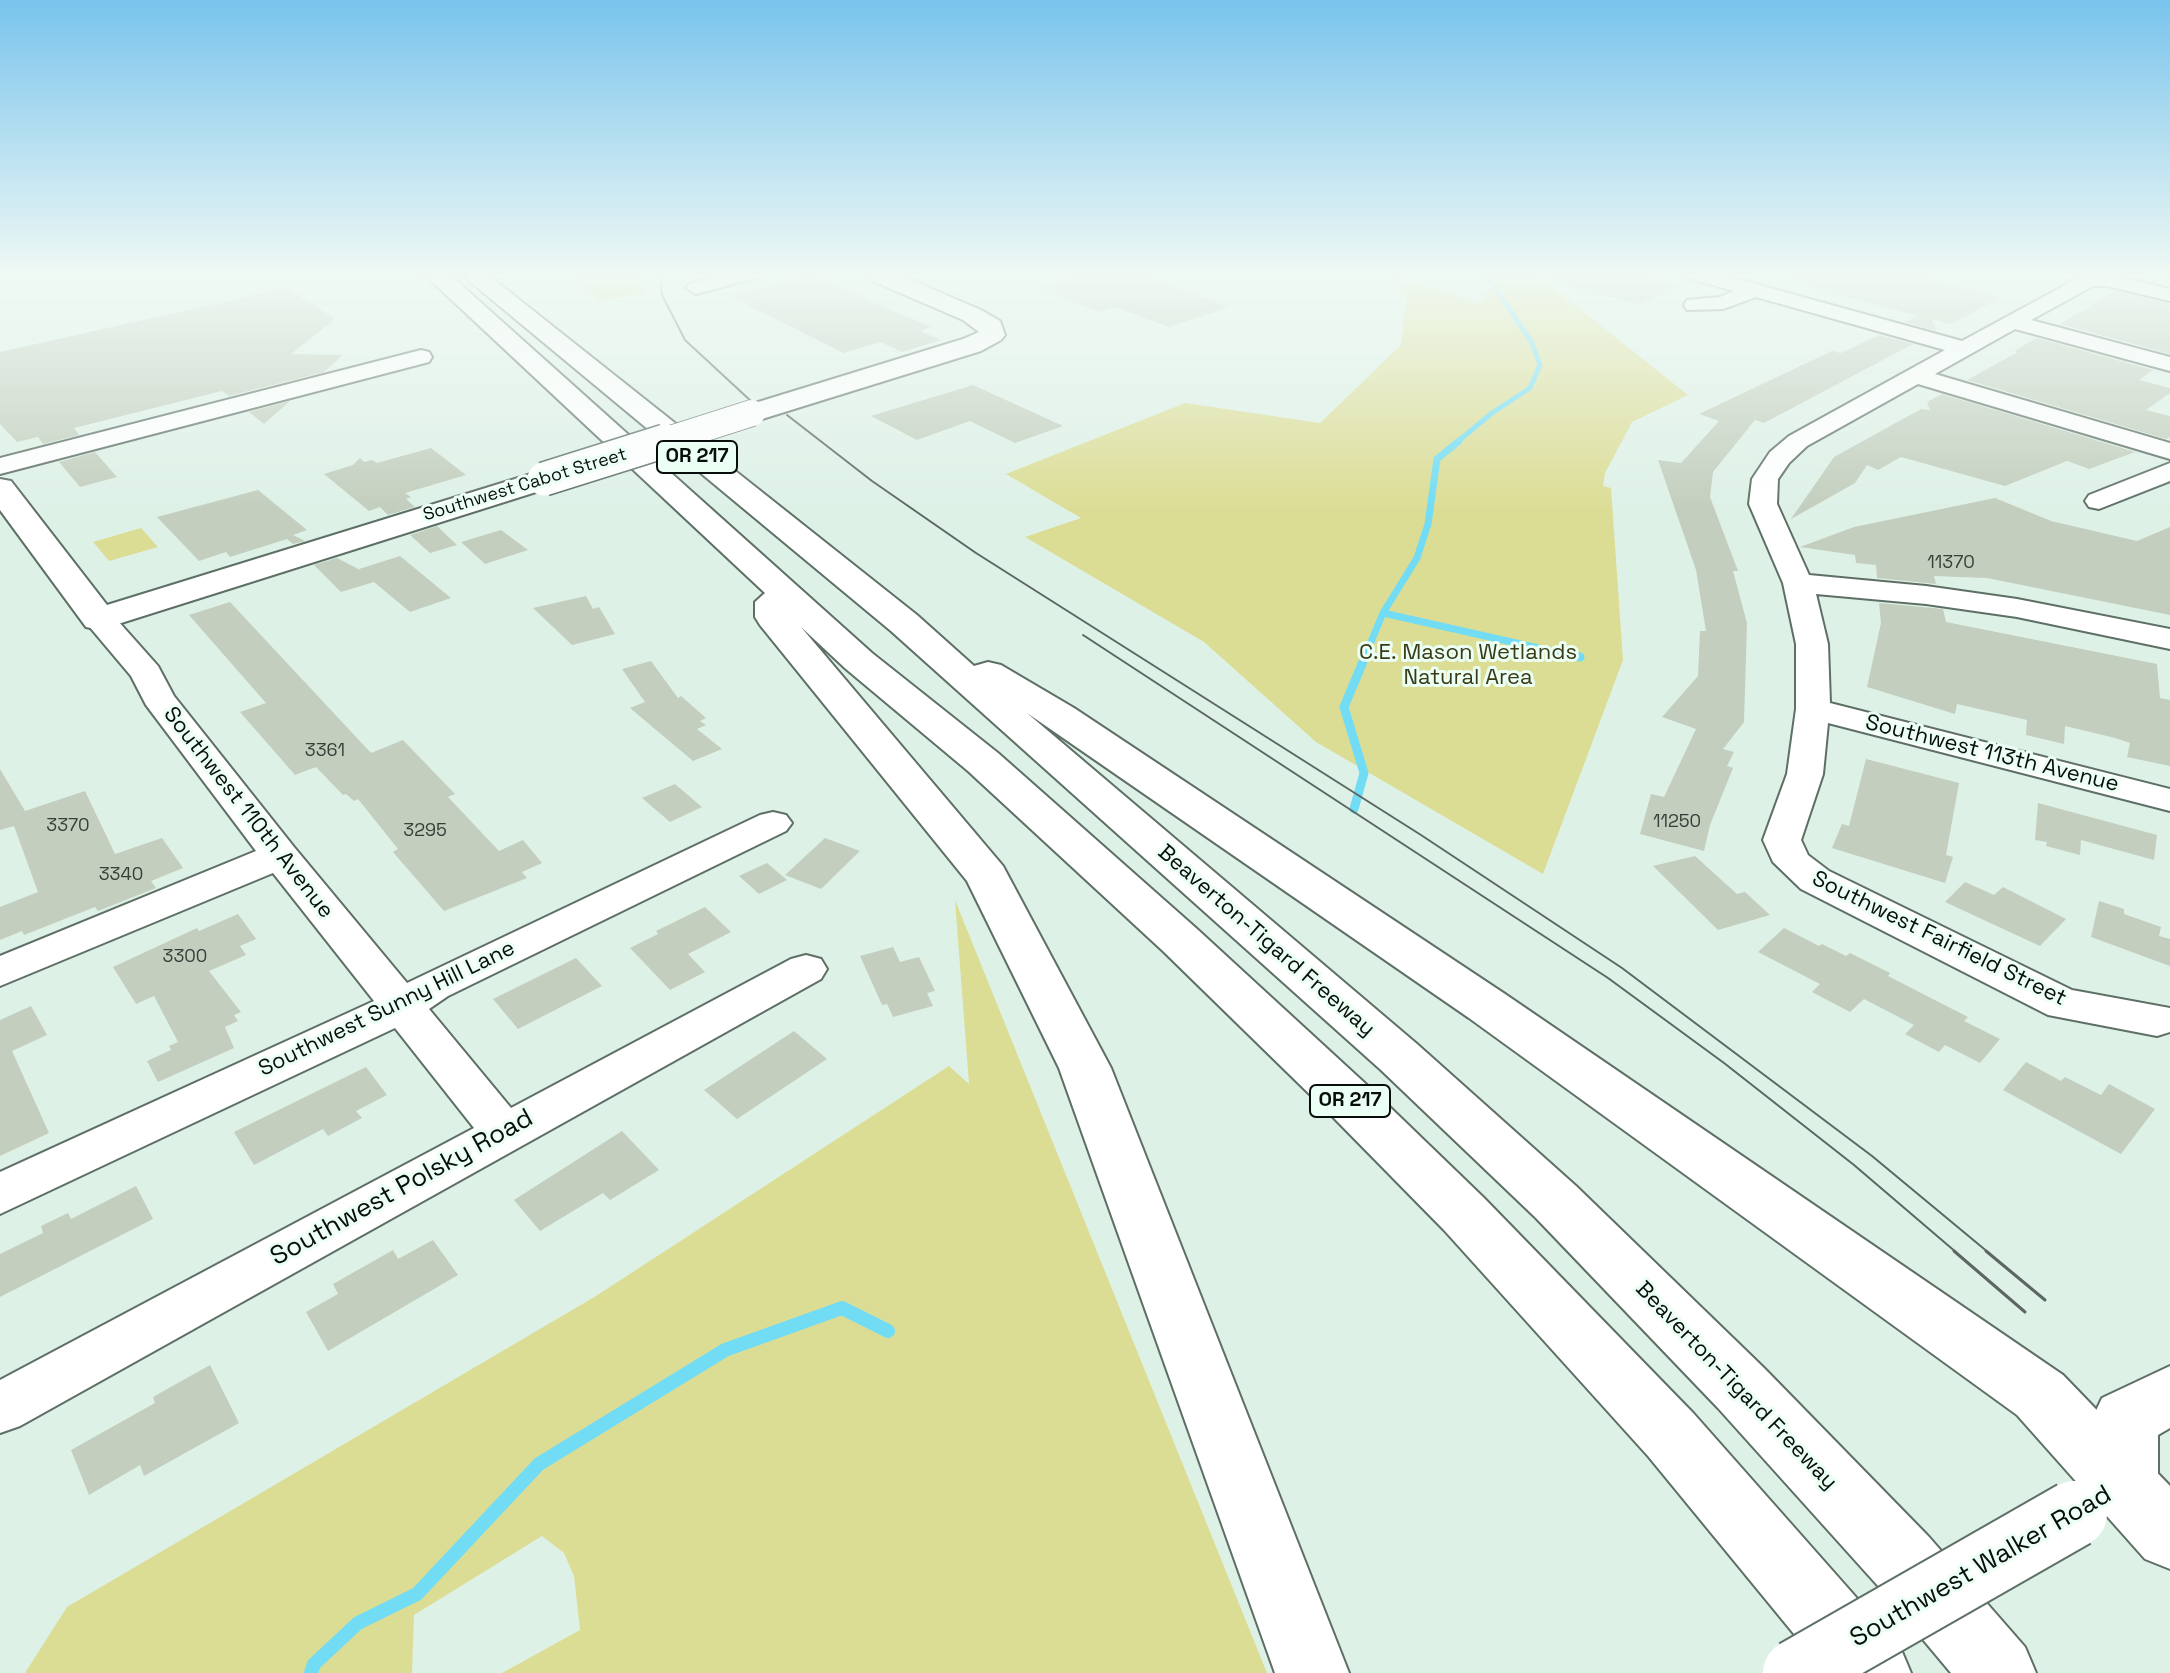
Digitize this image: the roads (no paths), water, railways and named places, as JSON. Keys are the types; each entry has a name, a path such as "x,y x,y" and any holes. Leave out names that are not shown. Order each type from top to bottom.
{"main road":[{"name":"OR 217","path":"504,352 537,366 859,661 983,762 1180,940 1464,1214 1671,1435 1874,1673"},
{"name":"Beaverton-Tigard Freeway","path":"573,352 904,623 1046,751 1399,1057 1556,1202 1741,1388 1904,1562 1999,1673"},
{"name":"Southwest Cabot Street","path":"99,619 948,352"},
{"name":"Southwest 110th Avenue","path":"0,488 99,619"},
{"path":"773,583 773,617 987,876 1071,1040 1136,1201 1312,1673"},
{"path":"904,623 1060,716 1487,1006 2040,1395 2122,1496 2170,1535"},
{"name":"Southwest Walker Road","path":"1796,1673 2122,1496 2125,1419 2170,1395"}],"street":[{"name":"Southwest Fairfield Street","path":"1957,352 1798,441 1779,458 1765,479 1763,504 1798,583 1812,644 1813,709 1805,774 1782,840 1792,862 1815,880 2063,1004 2157,1020"},
{"path":"2125,352 2170,364"},
{"path":"0,466 421,357"},
{"path":"1915,376 2170,451"},
{"path":"2099,501 2170,471"},
{"path":"1798,583 1926,595 2017,608 2170,639"},
{"name":"Southwest 110th Avenue","path":"99,619 146,673 158,698 280,856 504,1132"},
{"name":"Southwest 113th Avenue","path":"1813,709 2170,800"},
{"name":"Southwest Sunny Hill Lane","path":"0,1194 402,1006 433,986 773,823"},
{"path":"0,972 280,856"},
{"name":"Southwest Polsky Road","path":"0,1408 806,969"}],"waterway":[{"path":"1456,443 1492,413 1530,388 1540,365 1535,352"},
{"path":"1383,613 1417,558 1428,524 1437,459 1459,441"},
{"path":"1366,654 1383,613"},
{"path":"1383,613 1558,652"},
{"path":"1354,809 1364,773 1344,707 1367,652"},
{"path":"1558,652 1580,657"},
{"path":"1558,652 1565,654"},
{"path":"311,1673 314,1664 358,1623 417,1594 539,1464 725,1350 842,1308 888,1331"}],"tram line":[{"path":"698,352 752,402"},
{"path":"787,415 872,481 976,553 1421,835 1622,968 1872,1156 1989,1253"},
{"path":"1083,635 1608,978 1724,1063 1854,1165 1957,1253"},
{"path":"1954,1251 2025,1312"},
{"path":"1986,1251 2045,1300"}],"park label":[{"name":"C.E. Mason Wetlands Natural Area","path":"1468,666"}]}
